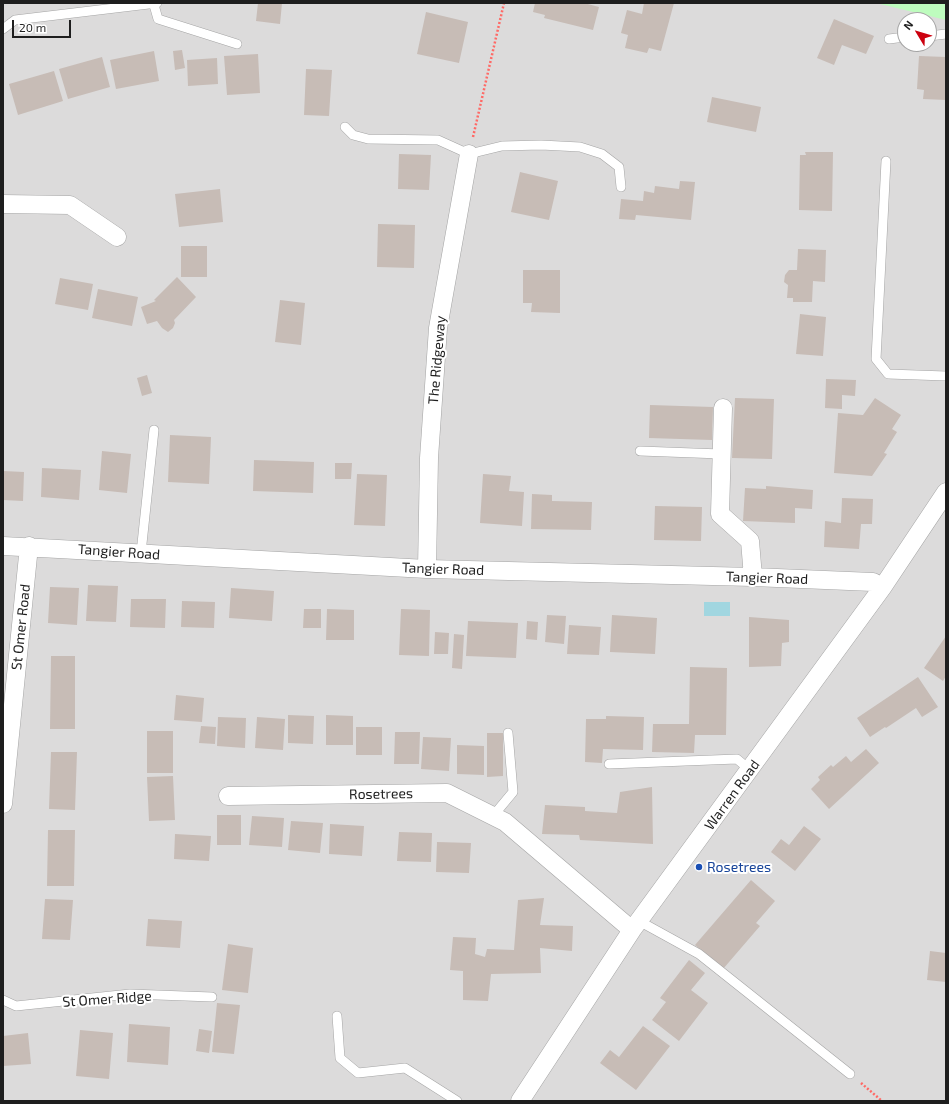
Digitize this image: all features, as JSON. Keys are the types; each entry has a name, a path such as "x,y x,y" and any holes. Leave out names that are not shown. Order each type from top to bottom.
{"street":[{"name":"The Ridgeway","path":"427,569 429,458 438,328 469,154"},
{"path":"3,204 70,205 117,237"},
{"path":"723,408 720,514 750,541 753,577"},
{"name":"Warren Road","path":"520,1101 636,926 882,588 946,492"},
{"name":"Tangier Road","path":"3,546 29,546 141,554 427,569 753,577 873,582 882,588"},
{"name":"St Omer Road","path":"3,804 29,546"},
{"name":"Rosetrees","path":"228,796 446,793 505,822 636,926"}],"lane":[{"path":"3,29 15,20 155,4 158,19 237,44"},
{"path":"889,39 897,38"},
{"path":"345,127 353,135 368,139 438,140 469,154 502,146 541,145 580,147 602,154 619,167 621,187"},
{"path":"886,161 876,359 888,374 946,376"},
{"path":"141,554 154,430"},
{"path":"640,451 721,454"},
{"path":"493,816 513,792 508,733"},
{"path":"609,764 738,759 750,770"},
{"path":"636,926 699,954 850,1074"},
{"name":"St Omer Ridge","path":"3,1000 16,1006 130,994 212,997"},
{"path":"337,1016 340,1058 358,1073 405,1068 457,1101"}],"path":[{"path":"469,154 504,3"},
{"path":"850,1074 882,1101"}],"shaded area":[{"path":"3,3 946,3 946,1101 3,1101"}],"green space":[{"path":"876,3 946,3 946,20 937,18 937,12 913,12"}],"water":[{"path":"704,602 730,602 730,616 704,616"}],"building":[{"path":"258,3 282,3 280,24 256,21"},
{"path":"535,3 584,3 599,7 593,30 544,18 545,15 533,12"},
{"path":"644,3 674,3 661,51 649,48 647,53 625,48 628,35 621,33 627,10 642,14"},
{"path":"426,12 468,22 459,63 417,54"},
{"path":"834,19 874,36 866,54 842,45 834,65 817,58"},
{"path":"182,50 185,68 175,70 173,51"},
{"path":"154,51 159,81 116,89 110,60"},
{"path":"258,54 260,93 227,95 224,56"},
{"path":"919,56 946,57 946,100 923,99 924,90 917,89"},
{"path":"102,57 110,87 68,99 59,69"},
{"path":"217,58 218,84 188,86 187,60"},
{"path":"306,69 332,70 329,116 304,115"},
{"path":"54,71 63,101 18,115 9,84"},
{"path":"712,97 761,107 756,132 707,122"},
{"path":"805,152 833,152 832,211 799,210 800,155 806,155"},
{"path":"399,154 431,155 429,190 398,189"},
{"path":"520,172 558,181 549,220 511,212"},
{"path":"680,181 695,182 691,220 636,215 635,220 619,219 621,199 643,201 644,191 654,193 655,186 679,189"},
{"path":"220,189 223,222 179,227 175,194"},
{"path":"378,224 415,225 414,268 377,267"},
{"path":"181,246 207,246 207,277 181,277"},
{"path":"798,249 826,250 825,282 813,281 812,302 793,302 793,298 787,298 788,285 784,282 785,275 789,270 797,270"},
{"path":"523,270 560,270 560,313 531,312 532,303 523,303"},
{"path":"177,277 196,297 174,320 175,323 173,328 168,332 162,328 157,321 147,324 141,307 156,301 154,300"},
{"path":"60,278 93,284 88,310 55,304"},
{"path":"98,289 138,297 132,326 92,318"},
{"path":"280,300 305,303 301,345 275,342"},
{"path":"800,314 826,317 823,356 796,354"},
{"path":"147,375 152,393 142,396 137,378"},
{"path":"826,379 856,380 855,396 842,395 842,409 825,408"},
{"path":"735,398 774,399 772,459 732,458"},
{"path":"875,398 901,415 892,429 897,432 884,453 887,454 872,476 834,473 838,413 863,415"},
{"path":"650,405 713,407 712,440 649,438"},
{"path":"170,435 211,437 209,484 168,482"},
{"path":"102,451 131,454 127,493 99,490"},
{"path":"254,460 314,462 313,493 253,491"},
{"path":"335,463 352,463 351,479 335,479"},
{"path":"42,468 81,470 79,500 41,497"},
{"path":"3,471 24,472 23,501 3,500"},
{"path":"357,474 387,475 385,526 354,525"},
{"path":"483,474 511,476 509,491 524,492 522,526 480,523"},
{"path":"766,486 813,490 812,509 795,508 795,523 743,521 745,488 766,489"},
{"path":"532,494 552,495 552,501 592,502 591,530 531,529"},
{"path":"842,498 873,499 872,524 861,524 859,549 824,547 825,521 841,523"},
{"path":"655,506 702,507 701,541 654,540"},
{"path":"88,585 118,586 116,622 86,621"},
{"path":"50,587 79,588 77,625 48,623"},
{"path":"231,588 274,591 272,621 229,618"},
{"path":"131,599 166,599 165,628 130,627"},
{"path":"182,601 215,602 214,628 181,627"},
{"path":"304,609 321,609 321,628 303,628"},
{"path":"327,609 354,610 354,640 326,640"},
{"path":"401,609 430,610 429,656 399,655"},
{"path":"547,615 566,616 564,644 545,642"},
{"path":"612,615 657,618 655,654 610,652"},
{"path":"749,617 789,620 789,642 782,643 781,666 749,667"},
{"path":"468,621 518,623 516,658 466,656"},
{"path":"527,621 538,622 537,640 526,639"},
{"path":"569,625 601,627 599,655 567,654"},
{"path":"435,632 449,633 448,654 434,654"},
{"path":"454,634 464,635 462,669 452,668"},
{"path":"946,636 946,676 943,681 924,668"},
{"path":"51,656 75,656 75,729 50,729"},
{"path":"690,667 727,668 726,735 695,735 694,753 652,752 653,724 689,724"},
{"path":"918,677 938,707 922,717 916,708 870,737 857,718"},
{"path":"176,695 204,698 202,722 174,720"},
{"path":"288,715 314,716 313,744 288,743"},
{"path":"326,715 353,716 353,745 326,745"},
{"path":"606,716 644,717 643,750 603,749 602,763 585,762 586,719 606,719"},
{"path":"218,717 246,718 245,748 217,746"},
{"path":"257,717 285,719 283,750 255,748"},
{"path":"201,726 216,727 215,744 199,743"},
{"path":"356,727 382,727 382,755 356,755"},
{"path":"147,731 173,731 173,773 147,773"},
{"path":"395,732 420,732 419,764 394,764"},
{"path":"487,733 503,733 503,776 487,777"},
{"path":"423,737 451,738 449,771 421,769"},
{"path":"457,745 484,746 484,775 457,774"},
{"path":"866,749 879,763 829,809 811,789 820,780 818,777 831,765 833,767 846,756 851,762"},
{"path":"51,752 77,752 75,810 49,809"},
{"path":"173,776 175,820 149,821 147,777"},
{"path":"652,787 653,844 580,840 579,835 542,834 545,805 585,807 585,811 617,813 620,792"},
{"path":"217,815 241,815 241,845 217,845"},
{"path":"252,816 284,818 282,847 249,845"},
{"path":"291,821 323,823 320,853 288,850"},
{"path":"330,824 364,826 362,856 329,854"},
{"path":"804,826 821,839 795,871 771,852 781,839 789,845"},
{"path":"48,830 75,830 74,886 47,886"},
{"path":"399,832 432,833 431,862 397,861"},
{"path":"175,834 211,836 209,861 174,859"},
{"path":"437,842 471,843 469,873 436,872"},
{"path":"751,880 775,901 756,923 760,926 723,969 695,945"},
{"path":"544,898 540,925 573,926 572,951 540,948 541,973 491,974 488,1001 463,1000 463,971 450,970 453,937 476,938 475,954 485,957 487,949 514,950 518,900"},
{"path":"45,899 73,900 70,940 42,939"},
{"path":"148,919 182,921 180,948 146,946"},
{"path":"228,944 253,948 248,993 222,990"},
{"path":"930,951 946,953 946,982 927,980"},
{"path":"689,960 705,973 691,990 708,1003 679,1041 652,1020 666,1002 660,998"},
{"path":"217,1003 240,1005 234,1054 212,1052"},
{"path":"129,1024 170,1027 168,1065 127,1062"},
{"path":"643,1026 670,1046 636,1090 600,1063 610,1050 619,1057"},
{"path":"199,1029 212,1031 209,1053 196,1051"},
{"path":"80,1030 113,1033 109,1079 76,1076"},
{"path":"28,1033 31,1064 3,1066 3,1036"}],"place":[{"name":"Rosetrees","path":"699,867"}]}
